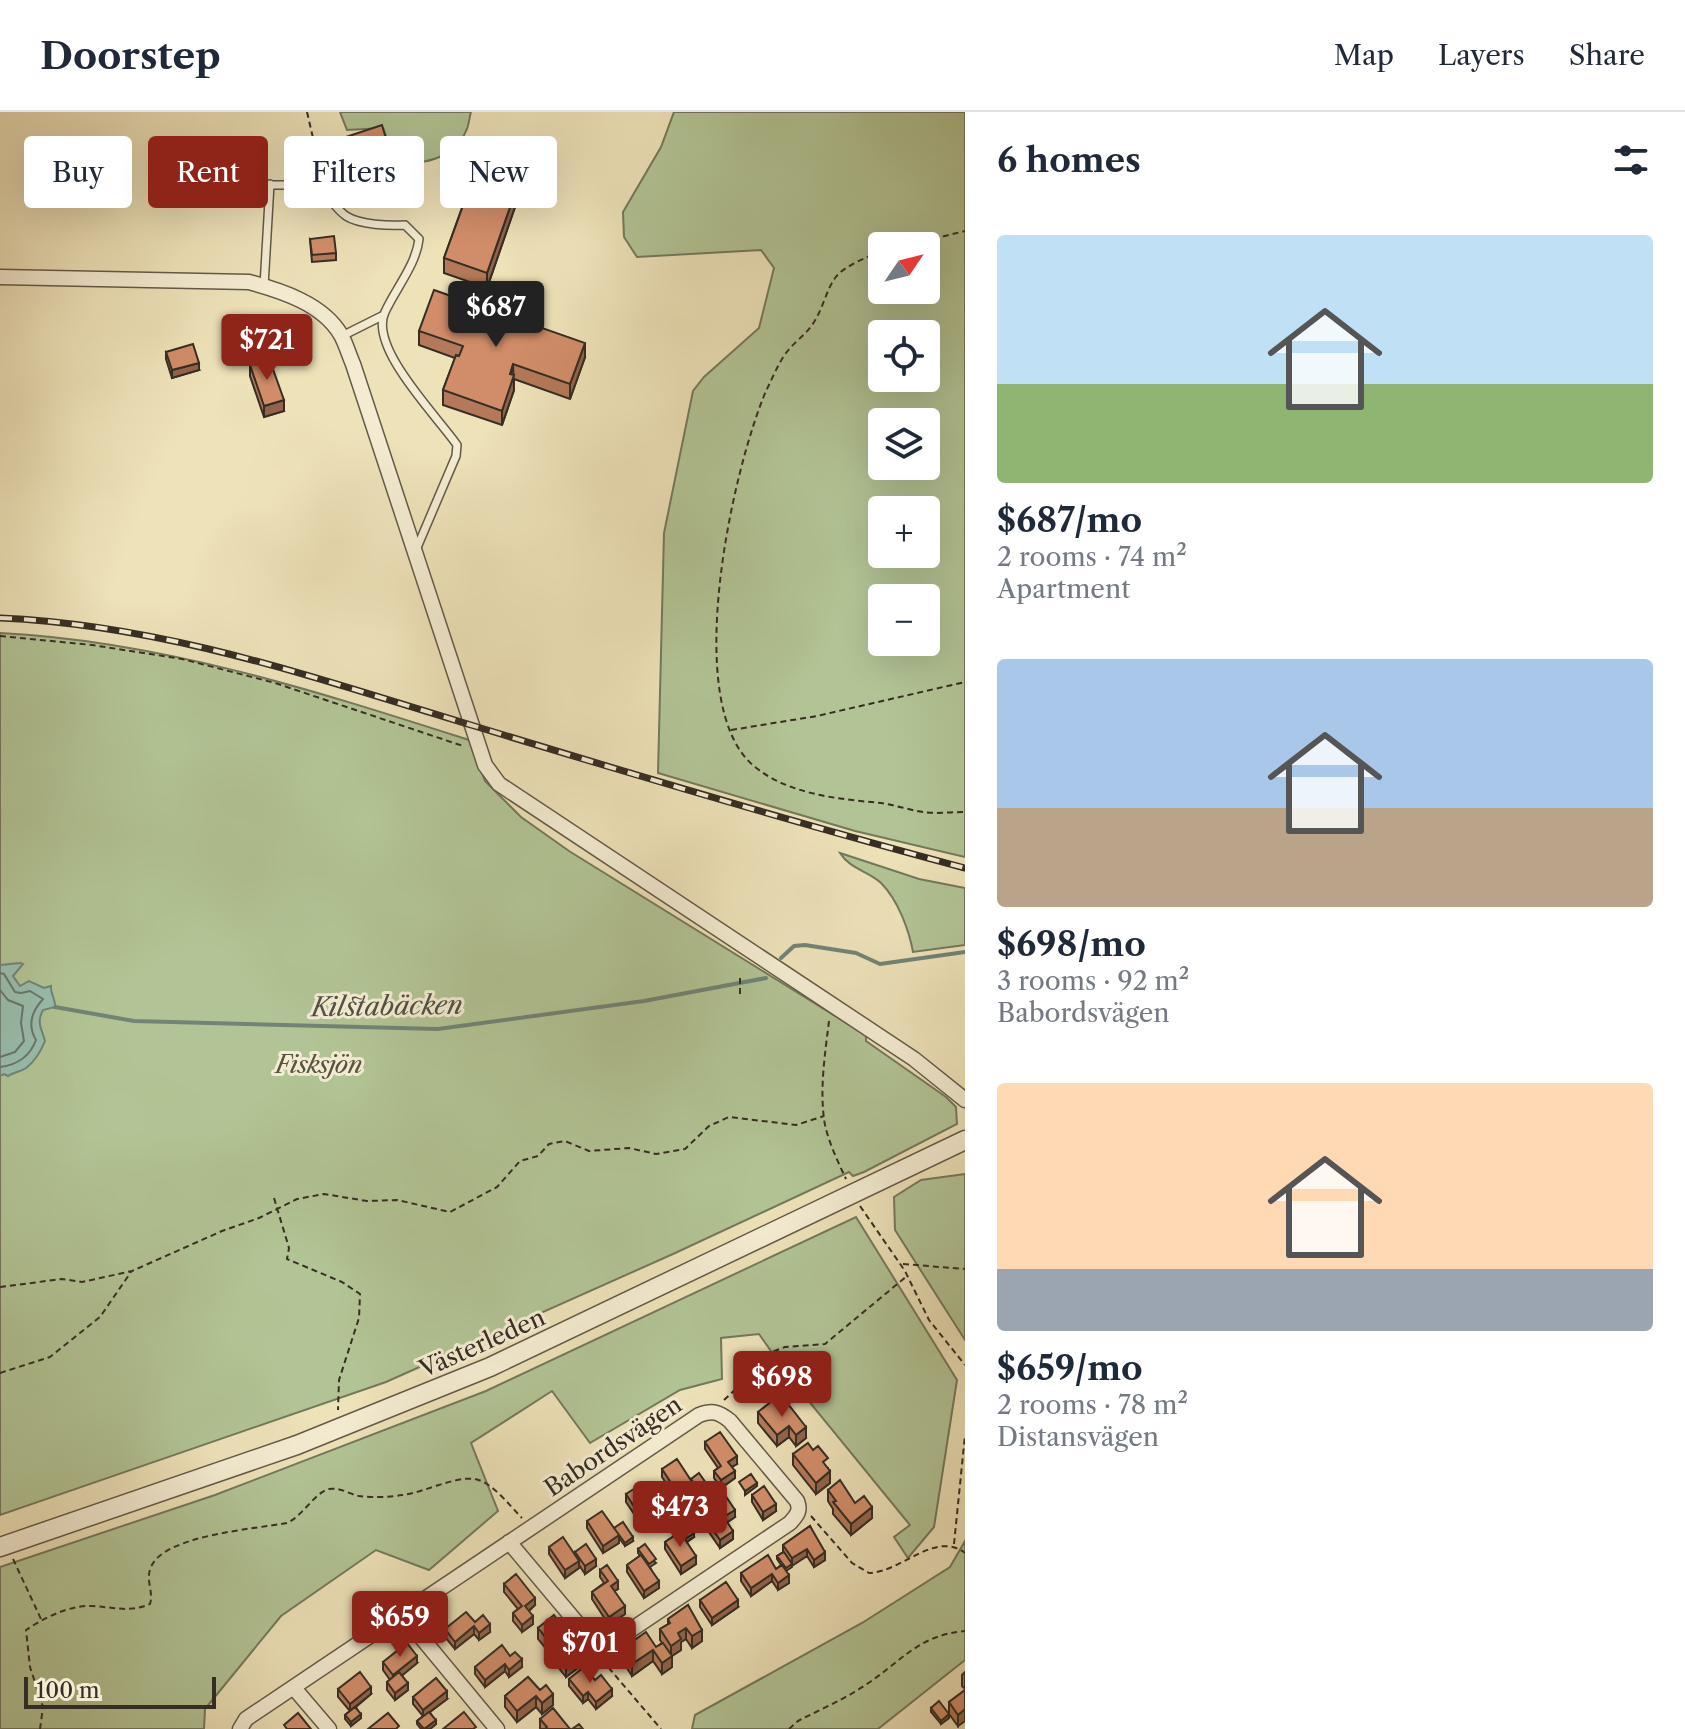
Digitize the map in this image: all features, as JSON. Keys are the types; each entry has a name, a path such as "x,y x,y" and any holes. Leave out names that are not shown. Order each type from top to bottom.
{"street":[{"path":"0,277 249,282 309,305 331,321 342,336 485,765 499,784 832,1004 923,1066 965,1100"},
{"name":"Västerleden","path":"2,1546 340,1429 554,1338 965,1140"},
{"name":"Babordsvägen","path":"240,1729 246,1719 699,1415 710,1411 730,1421 800,1508"},
{"path":"509,1542 593,1642 601,1646 613,1642 790,1523 800,1508"},
{"path":"402,1614 497,1729"},
{"path":"294,1688 329,1729"}],"lane":[{"path":"264,286 270,184 284,184"},
{"path":"340,208 347,217 385,226 405,225 419,239 417,255 382,316 383,337 392,357 457,445 456,456 416,552"},
{"path":"342,336 382,316"}],"path":[{"path":"307,112 313,136"},
{"path":"940,237 965,231"},
{"path":"868,256 836,276 813,324 786,353 766,391 743,458 721,565 715,652 734,744 755,767 805,791 846,800 885,804 924,813 965,812"},
{"path":"0,636 92,645 182,659 275,683 466,747"},
{"path":"730,730 817,716 965,682"},
{"path":"740,978 740,995"},
{"path":"832,1004 826,1047 824,1116 848,1184"},
{"path":"0,1287 62,1279 82,1282 132,1271 297,1199 324,1194 367,1201 397,1200 450,1212 497,1187 520,1161 538,1156 549,1144 565,1141 589,1151 629,1148 656,1154 685,1149 709,1126 729,1117 796,1125 824,1116"},
{"path":"274,1198 289,1248 287,1259 342,1282 360,1294 359,1318 339,1380 337,1417 340,1429"},
{"path":"859,1205 900,1263 929,1320 965,1365"},
{"path":"900,1263 965,1269"},
{"path":"0,1373 50,1357 100,1317 132,1271"},
{"path":"710,1411 741,1386 769,1353 785,1347 825,1344 907,1276"},
{"path":"954,1545 965,1435"},
{"path":"40,1729 43,1707 30,1667 26,1630 42,1620 89,1606 128,1610 150,1604 149,1571 158,1556 189,1541 287,1523 300,1517 314,1499 328,1489 361,1496 402,1496 464,1479 477,1479 531,1527"},
{"path":"800,1508 819,1523 852,1563 869,1573 890,1568 941,1545 954,1545 965,1553"},
{"path":"2,1546 42,1620"},
{"path":"789,1729 798,1721 863,1687 919,1643 943,1633 965,1631"},
{"path":"593,1642 606,1666 661,1729"}],"green space":[{"path":"340,112 471,112 463,136 440,136 440,156 424,162 424,136 386,136 383,128 347,130"},
{"path":"674,112 965,112 965,857 855,831 658,773 664,533 693,391 704,377 759,328 774,268 761,250 637,257 624,237 623,212 661,147"},
{"name":"Fisksjön","path":"0,633 120,646 179,657 296,687 469,740 485,781 521,817 569,851 866,1035 866,1041 946,1097 956,1107 957,1124 864,1172 853,1176 849,1172 386,1382 0,1515"},
{"path":"840,853 919,879 965,888 965,945 913,952 909,934 893,898 881,883 849,863"},
{"path":"965,1174 965,1340 895,1230 894,1197 921,1180"},
{"path":"856,1217 957,1380 934,1527 908,1558 894,1537 910,1525 789,1377 759,1334 721,1338 722,1379 680,1390 590,1443 552,1391 471,1443 498,1511 429,1570 376,1550 281,1616 205,1709 204,1729 0,1729 0,1567 215,1495 486,1391"},
{"path":"965,1541 965,1660 878,1729 692,1729 695,1715 862,1623 950,1567"}],"water":[{"path":"23,964 13,976 20,986 29,981 44,988 51,986 55,1007 43,1010 40,1026 45,1041 29,1066 8,1076 0,1076 0,965"}],"building":[{"path":"382,125 385,136 349,136"},
{"path":"462,208 510,208 487,273 444,258"},
{"path":"334,236 336,253 312,255 310,239"},
{"path":"434,290 585,343 570,384 513,364 510,374 514,375 502,411 443,390 456,355 459,356 463,346 419,331"},
{"path":"193,344 199,363 172,370 166,352"},
{"path":"269,358 284,400 264,406 250,365"},
{"path":"772,1401 780,1411 788,1404 806,1427 796,1435 789,1426 777,1435 758,1412"},
{"path":"720,1432 737,1456 728,1462 735,1471 721,1480 714,1471 721,1466 705,1442"},
{"path":"808,1443 813,1450 818,1446 828,1458 823,1462 830,1471 816,1483 793,1454"},
{"path":"677,1459 692,1482 677,1492 662,1469"},
{"path":"699,1473 706,1483 698,1489 691,1479"},
{"path":"751,1474 757,1483 745,1491 739,1482"},
{"path":"840,1480 855,1503 864,1496 872,1507 851,1524 833,1502 836,1501 828,1490"},
{"path":"640,1485 656,1509 642,1519 626,1494"},
{"path":"764,1486 776,1504 763,1512 752,1495"},
{"path":"725,1495 735,1510 725,1516 715,1502"},
{"path":"661,1498 670,1511 661,1517 653,1504"},
{"path":"718,1508 733,1531 720,1540 704,1517"},
{"path":"602,1511 619,1535 603,1546 587,1521"},
{"path":"684,1519 694,1533 685,1539 676,1524"},
{"path":"623,1522 633,1537 625,1543 614,1528"},
{"path":"810,1526 825,1552 814,1560 807,1549 792,1558 783,1545"},
{"path":"680,1532 696,1556 681,1566 665,1542"},
{"path":"563,1537 579,1561 565,1570 549,1547"},
{"path":"586,1544 596,1559 585,1566 575,1552"},
{"path":"645,1544 656,1559 649,1564 638,1549"},
{"path":"784,1552 792,1564 786,1568 777,1556"},
{"path":"641,1555 659,1581 644,1591 627,1565"},
{"path":"768,1555 776,1569 782,1565 789,1575 778,1583 772,1574 751,1588 741,1573"},
{"path":"607,1565 618,1581 611,1586 625,1606 609,1617 592,1592 608,1581 600,1570"},
{"path":"516,1574 535,1598 525,1606 533,1616 522,1625 513,1613 522,1606 504,1584"},
{"path":"726,1582 738,1600 712,1618 700,1600"},
{"path":"688,1605 702,1630 692,1636 686,1628 678,1633 681,1639 671,1646 660,1629"},
{"path":"466,1612 475,1622 483,1615 490,1624 479,1633 474,1626 455,1642 445,1629"},
{"path":"554,1615 575,1642 571,1645 579,1656 566,1666 538,1628"},
{"path":"646,1632 656,1647 663,1643 672,1656 662,1663 653,1650 632,1664 622,1649"},
{"path":"407,1643 417,1656 393,1675 383,1662"},
{"path":"502,1645 510,1656 515,1652 522,1659 509,1670 505,1664 485,1680 475,1667"},
{"path":"584,1667 595,1680 601,1675 612,1689 596,1702 588,1692 583,1696 569,1679"},
{"path":"360,1672 371,1687 350,1704 338,1689"},
{"path":"399,1672 408,1683 395,1693 387,1682"},
{"path":"528,1677 540,1690 546,1685 553,1694 542,1703 536,1696 517,1711 505,1696"},
{"path":"436,1678 447,1691 423,1710 413,1697"},
{"path":"965,1690 965,1709 958,1715 949,1702"},
{"path":"939,1701 949,1714 941,1721 931,1708"},
{"path":"355,1707 361,1714 351,1722 345,1715"},
{"path":"553,1708 570,1729 545,1729 547,1727 540,1719"},
{"path":"429,1712 436,1720 424,1729 417,1721"},
{"path":"464,1712 476,1727 443,1729"},
{"path":"298,1713 311,1729 287,1729 284,1725"},
{"path":"388,1713 399,1726 396,1729 368,1729"}],"waterway":[{"name":"Kilstabäcken","path":"781,958 794,946 805,945 856,953 880,964 965,952"},
{"name":"Kilstabäcken","path":"55,1007 134,1021 438,1029 644,1001 766,978"}],"railway":[{"path":"0,618 121,631 239,656 717,799 965,868"}]}
